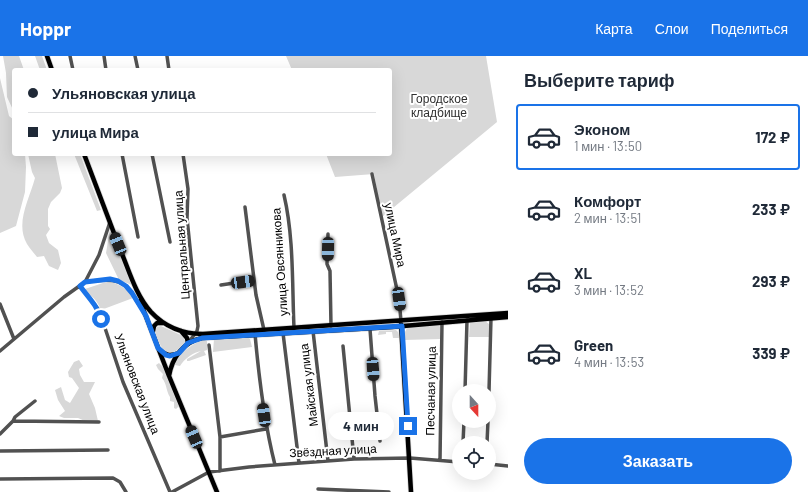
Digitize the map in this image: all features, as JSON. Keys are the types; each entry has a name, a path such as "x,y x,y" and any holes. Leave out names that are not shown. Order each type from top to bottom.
{"main road":[{"path":"47,56 51,68"},
{"path":"85,156 169,376 217,492"},
{"path":"136,288 147,307 164,323 180,331 195,334 331,326 442,322 508,317"},
{"path":"169,376 172,364 179,353 188,343 202,338 370,329 401,324 508,313"},
{"path":"153,334 155,324 160,322 164,323"},
{"name":"улица Мира","path":"401,324 411,492"},
{"path":"180,331 186,336 188,343"},
{"path":"158,348 168,355 179,353"}],"street":[{"path":"70,56 73,68"},
{"path":"104,56 106,68"},
{"path":"135,56 138,68"},
{"path":"167,56 169,68"},
{"path":"122,156 138,237"},
{"path":"152,156 170,242"},
{"name":"Центральная улица","path":"183,156 188,189 187,218 198,324 195,334 188,343"},
{"name":"улица Мира","path":"372,174 399,299 401,324"},
{"name":"улица Овсянникова","path":"284,195 288,210 294,328"},
{"path":"245,207 254,280 264,330"},
{"path":"0,352 64,297 85,282 100,251 110,222"},
{"path":"328,234 327,264 330,270 331,326"},
{"path":"85,282 110,279 122,283 132,293 146,316"},
{"path":"221,285 254,280"},
{"name":"Ульяновская улица","path":"80,286 99,310 123,382 171,492"},
{"path":"0,304 14,340"},
{"path":"489,384 491,318"},
{"path":"465,384 467,320"},
{"name":"Песчаная улица","path":"440,460 442,322"},
{"path":"188,333 198,324 204,332 210,334"},
{"path":"370,329 380,442"},
{"name":"Майская улица","path":"313,331 328,461"},
{"name":"улица Овсянникова","path":"283,333 300,463"},
{"path":"256,334 258,372 266,429 275,465"},
{"path":"209,345 220,437 220,471"},
{"path":"343,346 354,459"},
{"path":"0,434 15,418 35,401"},
{"path":"13,421 99,422"},
{"path":"220,437 266,429"},
{"path":"0,451 108,450"},
{"name":"Звёздная улица","path":"209,472 354,459 410,458 452,461"},
{"path":"496,465 508,466"},
{"path":"171,492 209,472"},
{"path":"0,479 113,478 120,482 126,492"},
{"path":"318,489 389,492"}],"green space":[{"path":"3,56 19,56 23,68 12,68 12,108 7,97 6,73"},
{"path":"35,56 42,56 46,68 39,68"},
{"name":"Городское кладбище","path":"286,56 486,56 497,122 382,217 374,174 335,177 327,156 392,156 392,68 291,68"},
{"path":"0,78 9,116 12,118 12,156 25,156 26,167 25,192 16,226 0,233"},
{"path":"28,156 55,156 62,188 60,193 51,202 48,209 48,226 50,229 46,235 49,243 58,250 61,263 58,270 49,266 44,256 37,257 27,244 24,236 22,228 24,211 35,178"},
{"path":"75,156 81,156 101,210 97,211"},
{"path":"110,229 132,285 119,280 106,253"},
{"path":"109,281 126,289 133,298 101,310 94,298 83,291"},
{"path":"485,321 489,324 489,337 469,337 470,323"},
{"path":"439,325 440,339 405,340 404,334 407,328"},
{"path":"161,326 183,336 185,343 174,352 170,353 166,351 160,344 155,332 156,327"},
{"path":"396,330 400,338 393,338 392,332 386,332 386,334 378,335 379,331"},
{"path":"247,337 250,339 252,347 213,352 214,339"},
{"path":"206,339 207,350 204,351 206,355 187,361 187,359 201,351 192,354 182,363 180,366 175,365 178,357 182,353 197,342"},
{"path":"79,360 83,366 79,369 80,375 84,382 95,382 89,394 95,408 98,421 85,421 78,418 64,418 59,416 65,411 58,400 55,390 61,387 65,400 70,403 79,388 72,378 69,377 68,372 74,362"},
{"path":"159,363 165,369 179,406 176,409 174,408 174,402 170,401 170,397 162,378 163,374 156,365"}],"route":[{"path":"101,319 99,310 80,286 85,282 110,279 118,281 126,286 146,316 158,348 170,356 179,353 192,340 202,338 402,326 408,426"}]}
